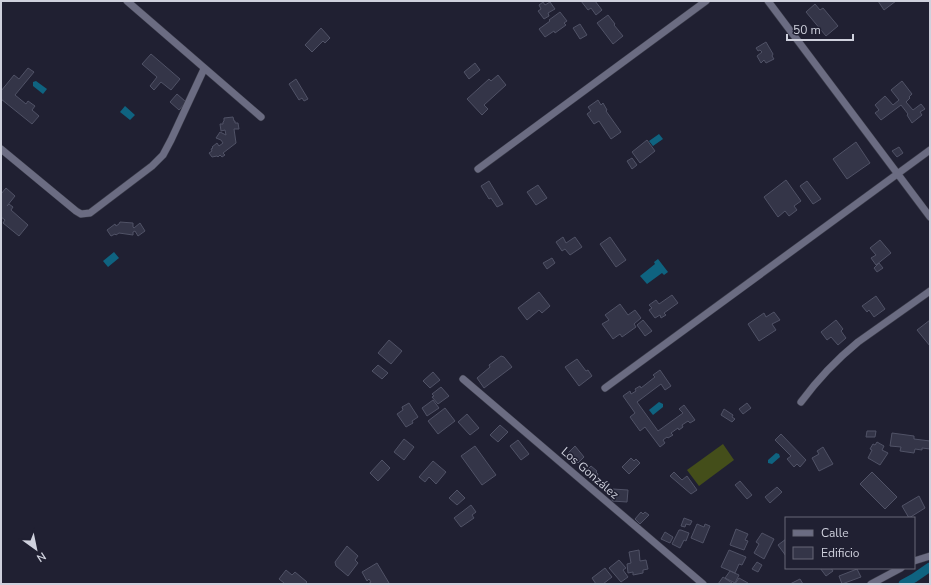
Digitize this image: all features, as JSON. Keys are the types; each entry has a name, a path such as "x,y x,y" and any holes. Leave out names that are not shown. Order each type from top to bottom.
{"street":[{"path":"127,1 261,117"},
{"path":"478,169 706,1"},
{"path":"768,1 930,217"},
{"path":"1,149 76,211 81,214 90,213 152,166 162,155 171,140 204,69"},
{"path":"605,388 930,150"},
{"path":"801,402 824,373 847,351 930,291"},
{"name":"Los González","path":"463,379 703,584"},
{"path":"915,561 930,556"},
{"path":"872,584 899,569"}],"green space":[{"path":"723,444 734,460 699,486 687,470"}],"water":[{"path":"36,81 47,89 43,94 33,86 33,82"},
{"path":"125,106 135,115 130,120 120,112"},
{"path":"659,134 663,139 653,146 649,141"},
{"path":"114,252 119,258 108,267 103,261"},
{"path":"658,259 668,272 664,275 662,273 647,284 640,276 655,264 654,262"},
{"path":"659,402 663,404 663,407 653,415 649,410"},
{"path":"776,453 779,454 780,457 772,464 768,463 768,460"}],"building":[{"path":"581,1 595,1 602,10 596,15 591,8 588,10"},
{"path":"878,1 896,1 884,10"},
{"path":"543,2 545,5 550,2 555,9 548,13 549,16 544,19 538,11 541,9 539,5"},
{"path":"815,4 820,10 823,8 838,26 826,36 806,12"},
{"path":"560,12 567,21 564,23 566,25 555,33 554,31 545,37 539,29"},
{"path":"608,15 623,36 613,44 597,23"},
{"path":"580,24 587,35 580,39 573,28"},
{"path":"321,28 330,38 325,43 323,41 312,52 305,45"},
{"path":"766,42 773,54 772,56 774,59 766,63 764,60 761,63 757,56 762,52 760,50 758,51 756,48"},
{"path":"151,54 180,79 171,90 161,82 154,90 150,86 157,77 142,64"},
{"path":"475,63 480,70 469,79 464,72"},
{"path":"28,68 34,72 15,95 26,104 28,101 35,106 32,110 39,116 32,124 1,99 1,91 14,75 19,79"},
{"path":"498,75 506,85 484,105 488,109 482,115 467,99 489,79 491,81"},
{"path":"296,79 308,99 304,101 302,98 299,100 289,84"},
{"path":"902,81 912,94 906,102 913,110 921,104 925,109 920,112 922,115 912,123 907,115 908,114 901,105 881,120 875,113 879,110 875,105 885,96 893,105 899,100 891,90"},
{"path":"177,94 186,102 179,110 170,102"},
{"path":"598,100 601,105 603,103 607,110 606,111 621,132 611,139 599,121 594,124 587,114 591,111 588,107"},
{"path":"233,117 235,123 238,123 239,129 234,129 236,143 223,153 225,155 222,157 220,155 218,157 212,157 209,153 212,151 212,147 217,143 219,146 223,143 221,140 216,138 220,132 226,135 225,130 221,131 220,124 223,124 224,118"},
{"path":"647,140 655,151 640,163 632,152"},
{"path":"856,142 870,163 847,179 833,159"},
{"path":"899,147 903,153 897,157 892,151"},
{"path":"632,158 637,165 632,169 627,161"},
{"path":"786,180 801,201 794,206 797,210 789,216 785,211 778,217 764,197"},
{"path":"489,181 503,204 497,207 491,198 489,199 481,186"},
{"path":"807,181 821,199 813,204 800,186"},
{"path":"538,185 547,198 536,205 527,192"},
{"path":"6,188 15,196 7,206 9,204 13,207 11,210 28,225 19,236 3,223 5,220 1,217 1,194"},
{"path":"120,222 133,223 134,228 140,223 145,231 138,236 135,231 133,232 133,235 119,233 111,236 107,230 115,224 116,226"},
{"path":"563,237 566,243 575,237 582,247 570,255 565,249 562,251 556,242"},
{"path":"610,237 626,260 616,267 600,244"},
{"path":"880,240 891,253 876,265 871,258 876,255 870,248"},
{"path":"552,258 555,263 547,269 543,263"},
{"path":"879,263 883,268 877,272 874,268"},
{"path":"539,292 550,306 542,313 539,310 527,320 518,308"},
{"path":"672,295 678,303 664,313 666,315 661,318 660,315 655,318 649,310 652,308 649,305 656,300 659,304"},
{"path":"876,296 885,309 874,317 869,310 867,312 862,306"},
{"path":"620,304 628,315 635,310 641,318 634,324 636,327 622,337 620,334 613,339 602,324 609,320 605,315"},
{"path":"774,312 780,320 772,324 776,330 759,341 748,324 764,313 766,317"},
{"path":"643,320 652,331 645,336 637,325"},
{"path":"836,320 843,329 841,331 846,338 838,345 831,337 827,340 821,332"},
{"path":"930,320 930,346 917,330"},
{"path":"389,340 402,351 391,364 378,353"},
{"path":"501,356 504,357 512,367 484,388 477,378 490,367 489,365"},
{"path":"577,359 592,376 579,386 565,367"},
{"path":"378,365 388,373 382,379 372,371"},
{"path":"660,370 671,386 665,390 661,384 637,402 658,431 683,413 679,409 684,405 695,420 690,423 688,421 682,425 683,427 679,430 678,428 671,433 673,435 663,440 665,443 660,447 645,427 640,431 630,417 635,413 623,396 630,391 631,394 640,386 641,388 655,377 653,375"},
{"path":"433,372 440,380 430,388 423,381"},
{"path":"441,387 449,396 438,404 432,397 434,396 432,394"},
{"path":"433,400 439,408 427,416 422,408"},
{"path":"409,403 418,417 412,421 413,423 406,427 397,414 403,410 402,407"},
{"path":"747,403 751,408 743,414 739,409"},
{"path":"445,408 455,421 438,434 428,421"},
{"path":"724,409 733,415 732,417 735,419 732,422 721,415"},
{"path":"467,414 479,428 470,435 458,422"},
{"path":"500,425 508,432 498,442 490,435"},
{"path":"867,431 876,431 875,437 866,437"},
{"path":"892,433 914,436 914,439 930,441 930,449 915,449 914,453 900,451 901,447 890,446"},
{"path":"781,434 806,460 800,467 797,464 794,467 787,459 791,456 775,440"},
{"path":"404,439 414,447 404,460 394,452"},
{"path":"518,440 529,454 521,460 510,446"},
{"path":"877,442 884,446 882,450 888,453 880,465 868,458 872,450 870,449 873,444 875,445"},
{"path":"475,446 496,475 482,485 461,456"},
{"path":"575,446 584,457 578,463 568,453"},
{"path":"823,447 833,464 819,471 812,458 819,454 817,451"},
{"path":"631,458 634,461 636,459 640,463 629,474 622,467"},
{"path":"382,460 390,468 378,481 370,473"},
{"path":"433,461 446,472 436,484 429,477 425,482 419,477"},
{"path":"591,466 597,471 597,476 600,479 595,484 587,476 591,471 588,469"},
{"path":"674,472 682,480 687,476 697,490 691,494 670,476"},
{"path":"872,472 897,497 885,509 860,484"},
{"path":"740,481 752,495 747,499 735,485"},
{"path":"777,487 782,492 770,503 765,497"},
{"path":"613,489 628,490 627,502 612,501"},
{"path":"457,490 465,498 457,505 449,498"},
{"path":"919,496 925,508 908,517 902,506"},
{"path":"471,505 476,512 472,515 474,518 461,527 454,518"},
{"path":"641,512 643,514 645,512 649,515 640,524 635,519"},
{"path":"684,518 692,521 690,525 686,524 685,527 681,526"},
{"path":"697,524 704,527 705,524 710,526 703,543 691,538"},
{"path":"736,529 748,534 745,540 748,541 744,550 730,545"},
{"path":"679,530 689,533 686,541 684,540 680,548 672,544"},
{"path":"665,532 673,537 670,543 661,539"},
{"path":"762,533 774,539 764,559 754,553 759,544 756,542"},
{"path":"785,540 785,555 778,545"},
{"path":"347,546 358,556 355,560 358,563 348,576 336,566 335,562"},
{"path":"639,550 640,561 646,560 648,569 643,570 643,573 633,575 633,572 628,573 627,564 631,563 629,552"},
{"path":"729,550 746,557 742,565 739,564 735,573 721,567"},
{"path":"619,560 626,568 623,570 628,577 621,582 609,568"},
{"path":"757,562 762,565 758,572 752,569"},
{"path":"377,563 389,583 368,584 371,582 369,579 367,581 362,572"},
{"path":"605,568 612,577 603,584 596,584 592,578"},
{"path":"821,569 832,569 833,571 826,576"},
{"path":"857,569 861,577 842,584 839,576"},
{"path":"286,570 292,575 295,572 307,582 305,584 283,584 284,583 279,579"},
{"path":"730,571 739,575 735,583 725,578"},
{"path":"723,577 732,583 732,584 718,584"},
{"path":"739,578 748,583 735,584"},
{"path":"800,579 803,584 790,584"}],"waterway":[{"path":"903,584 930,567"}]}
